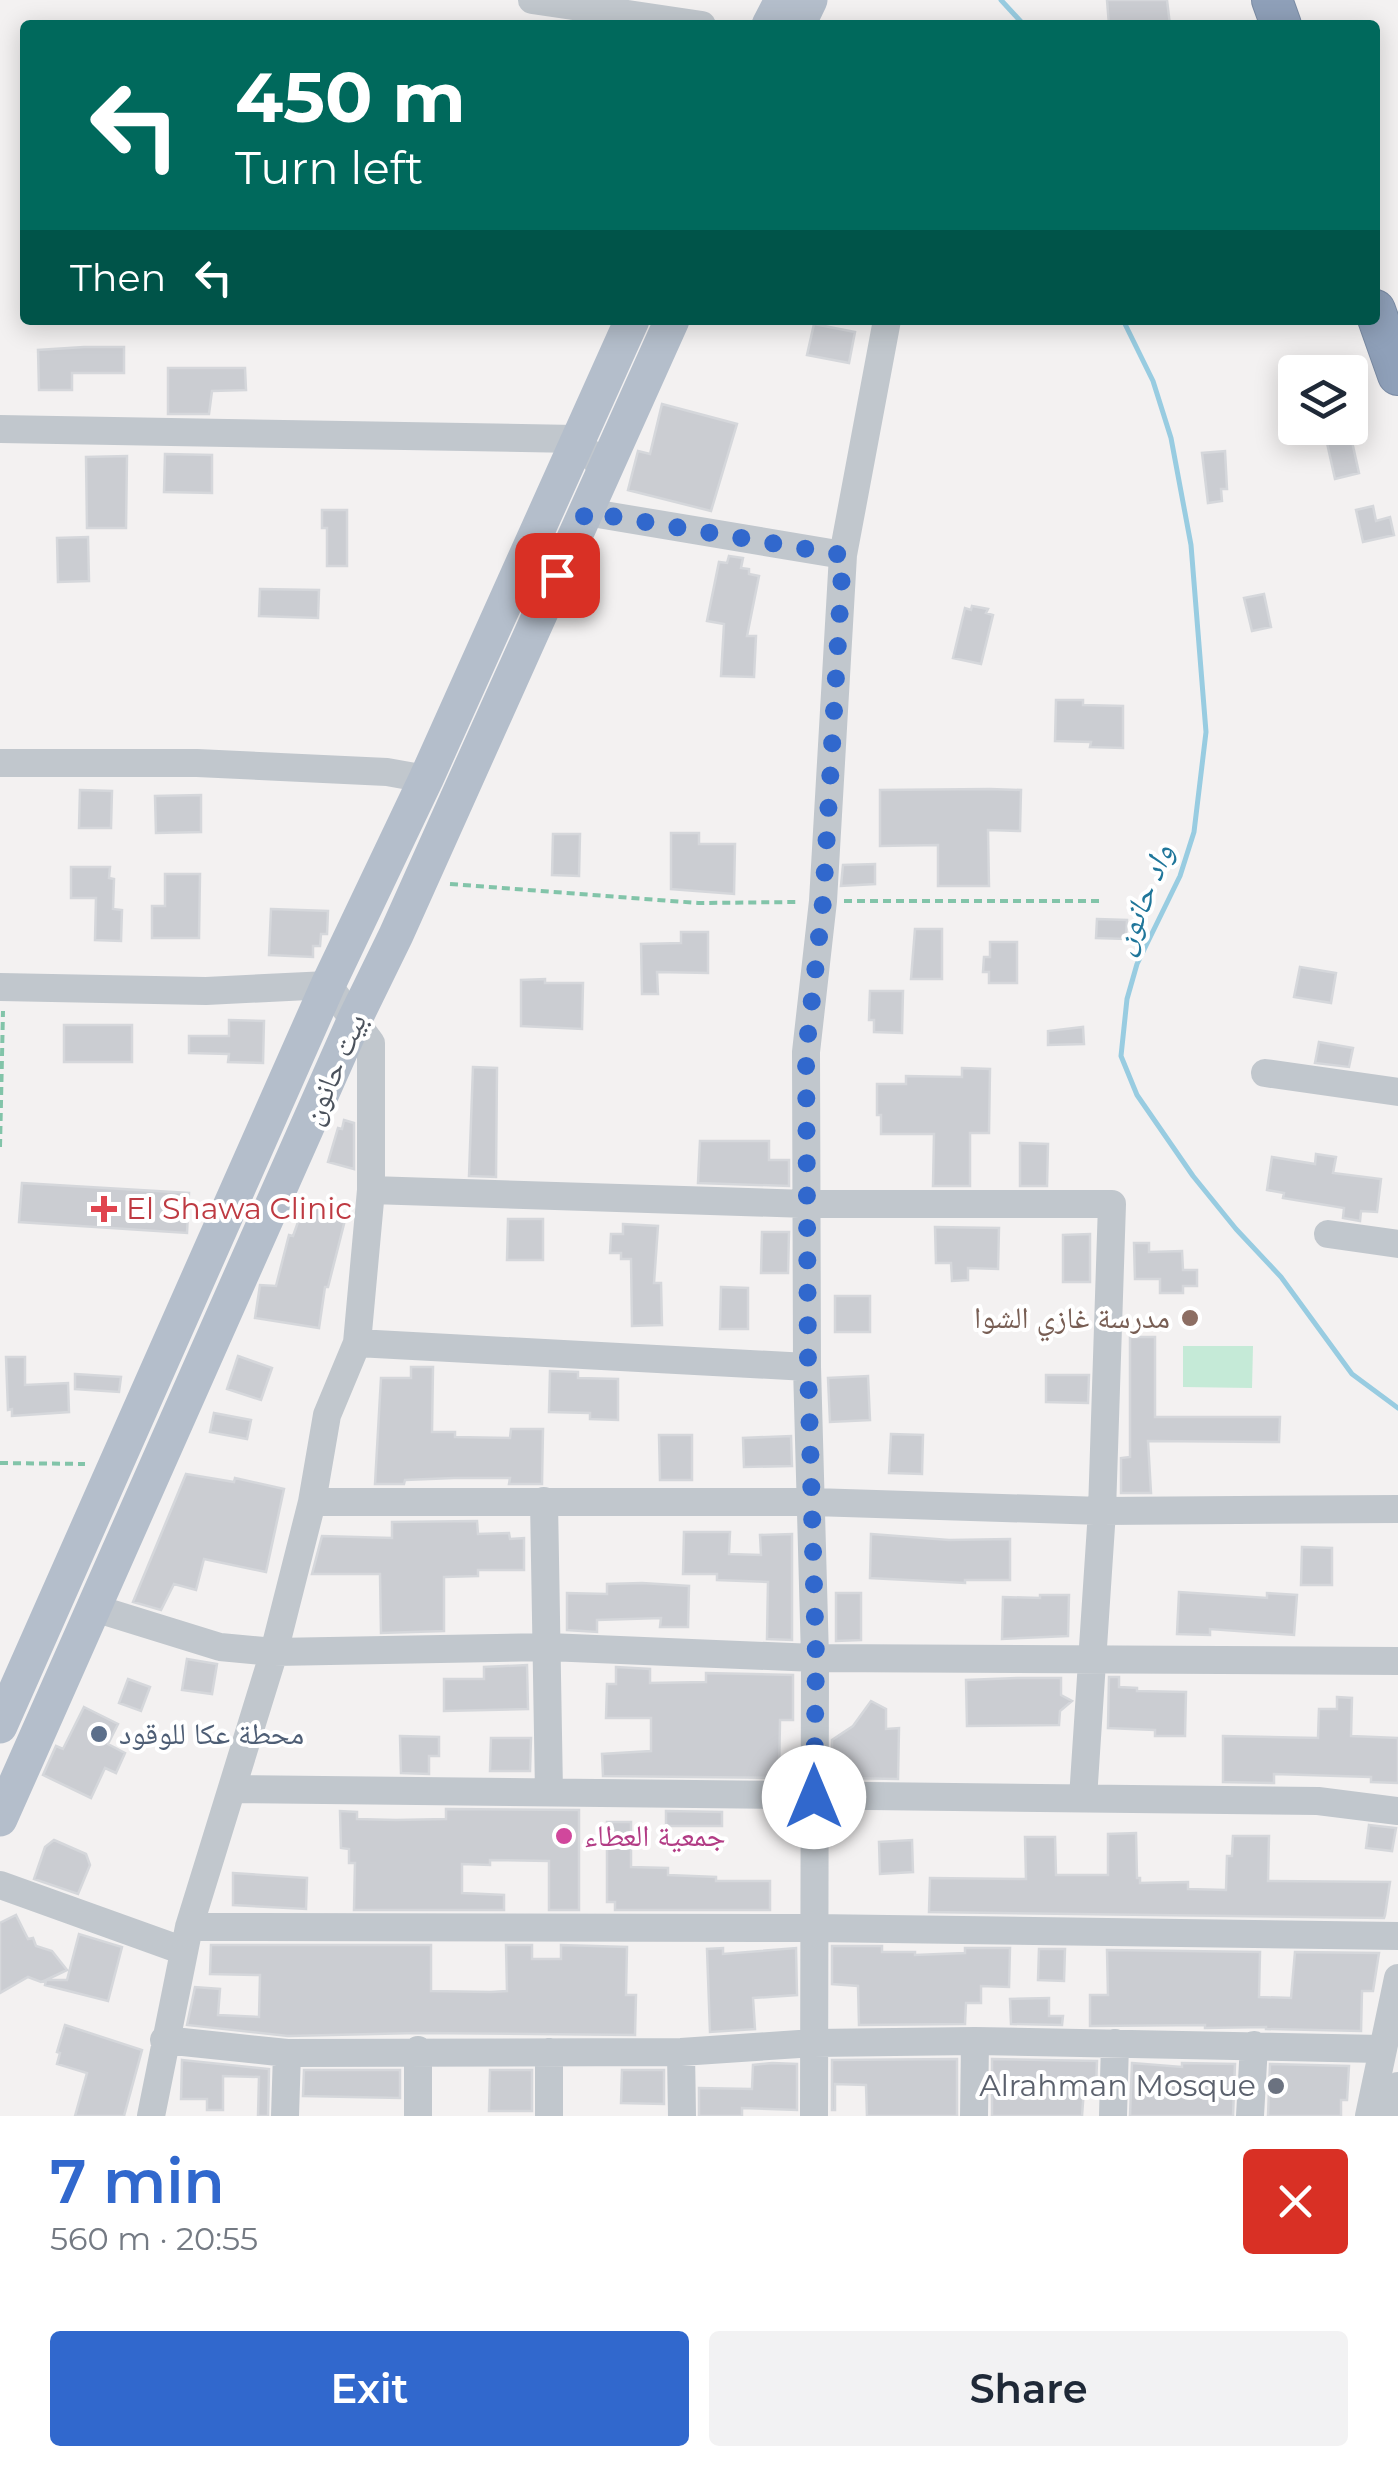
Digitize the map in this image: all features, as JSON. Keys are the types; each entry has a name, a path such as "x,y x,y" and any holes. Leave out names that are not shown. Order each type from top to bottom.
{"highway":[{"path":"1380,324 1398,376"}],"main road":[{"name":"بيت حانون","path":"4,1716 328,985 426,779 630,325"},
{"name":"بيت حانون","path":"0,1819 354,1020 670,325"}],"street":[{"path":"532,0 668,20"},
{"path":"814,2116 816,1658 808,1367 806,1052 823,902 843,555 885,325"},
{"path":"0,429 576,439 605,470"},
{"path":"586,512 843,555"},
{"path":"0,763 197,763 388,772 426,779"},
{"path":"2,987 206,991 328,985 370,1043 370,1190 357,1343 328,1415 312,1502 274,1652 187,1939 151,2116"},
{"path":"1264,1073 1398,1092"},
{"path":"370,1190 806,1204 1112,1204 1102,1511 1084,1798"},
{"path":"1328,1234 1398,1244"},
{"path":"357,1343 808,1367"},
{"path":"544,1501 549,1792"},
{"path":"312,1502 813,1502 1102,1511 1398,1509"},
{"path":"94,1608 220,1647 274,1652 548,1647 816,1658 1398,1661"},
{"path":"4,1716 44,1721"},
{"path":"234,1789 1318,1801 1398,1811"},
{"path":"0,1885 187,1939 814,1928 1398,1936"},
{"path":"1370,2116 1398,1978"},
{"path":"164,2040 287,2053 680,2052 814,2043 1254,2044 1388,2038"},
{"path":"974,2116 975,2041"},
{"path":"1113,2116 1115,2043"},
{"path":"1250,2116 1254,2044"},
{"path":"418,2050 418,2116"},
{"path":"549,2052 549,2116"},
{"path":"680,2052 682,2116"},
{"path":"285,2116 287,2053"},
{"path":"1392,2116 1398,2086"}],"path":[{"path":"419,882 698,903 1104,901"},
{"path":"0,1146 2,987"},
{"path":"0,1463 115,1464"}],"green space":[{"path":"1183,1346 1253,1346 1252,1388 1183,1387"}],"building":[{"path":"1107,0 1167,0 1169,20 1109,20"},
{"path":"814,325 855,332 849,363 807,355"},
{"path":"124,347 124,373 72,373 72,390 39,390 38,350"},
{"path":"168,368 245,368 246,390 212,391 209,414 168,414"},
{"path":"662,404 737,424 711,511 628,490 638,451 650,454"},
{"path":"1327,445 1353,445 1359,473 1335,479"},
{"path":"1225,451 1227,489 1221,489 1222,501 1208,503 1202,453"},
{"path":"165,454 212,455 212,493 164,492"},
{"path":"127,456 126,528 87,528 86,457"},
{"path":"1373,506 1376,521 1390,517 1394,535 1363,542 1356,510"},
{"path":"322,510 347,510 347,566 327,566 327,528 322,528"},
{"path":"88,537 89,581 58,582 57,538"},
{"path":"729,556 743,558 741,568 759,576 747,636 756,636 754,677 721,676 724,624 707,621 719,562 727,563"},
{"path":"260,589 319,590 318,618 259,616"},
{"path":"1264,594 1271,627 1252,631 1244,598"},
{"path":"972,606 988,609 986,613 993,615 981,664 953,658 965,608 971,610"},
{"path":"1056,700 1123,706 1123,748 1055,741"},
{"path":"80,790 112,791 111,828 79,828"},
{"path":"880,790 1021,790 1020,831 988,830 989,886 938,886 938,845 880,846"},
{"path":"201,795 201,832 156,833 155,796"},
{"path":"671,833 699,833 699,844 735,844 734,894 671,889"},
{"path":"553,834 580,834 579,876 552,875"},
{"path":"875,864 875,884 841,886 843,865"},
{"path":"71,867 110,867 109,878 114,879 113,909 122,910 121,941 95,940 96,898 71,898"},
{"path":"165,874 200,874 199,938 152,938 152,906 165,906"},
{"path":"271,909 328,911 327,934 321,934 320,946 313,946 313,957 269,955"},
{"path":"1097,919 1127,920 1126,939 1096,938"},
{"path":"915,929 942,929 942,979 911,979"},
{"path":"681,932 708,932 708,973 657,972 658,994 642,994 641,944 681,943"},
{"path":"990,942 1017,942 1017,983 989,983 989,972 983,972 984,957 990,957"},
{"path":"1300,967 1336,973 1331,1003 1294,997"},
{"path":"545,979 545,983 583,983 582,1029 521,1026 521,980"},
{"path":"870,991 903,991 902,1033 874,1032 874,1020 869,1020"},
{"path":"229,1020 264,1021 263,1063 228,1062 229,1054 189,1053 189,1036 229,1036"},
{"path":"64,1025 132,1025 132,1062 64,1062"},
{"path":"1083,1027 1084,1044 1048,1045 1048,1031"},
{"path":"1319,1042 1353,1048 1349,1067 1315,1063"},
{"path":"473,1067 497,1068 496,1177 469,1176"},
{"path":"962,1068 990,1069 989,1133 970,1133 970,1186 933,1186 934,1134 881,1134 877,1084 906,1084 906,1076 962,1077"},
{"path":"344,1120 354,1123 354,1169 328,1162"},
{"path":"700,1141 769,1141 769,1160 789,1160 789,1186 698,1183"},
{"path":"1020,1143 1048,1144 1047,1186 1020,1186"},
{"path":"1316,1154 1336,1157 1333,1173 1381,1179 1377,1212 1361,1211 1360,1221 1343,1218 1344,1208 1283,1198 1284,1193 1267,1190 1272,1157 1315,1164"},
{"name":"El Shawa Clinic","path":"22,1183 189,1193 187,1233 19,1222"},
{"path":"306,1200 346,1216 325,1287 319,1328 255,1318 260,1285 276,1286 289,1235 293,1236"},
{"path":"508,1219 543,1219 543,1260 507,1260"},
{"path":"623,1224 658,1226 654,1283 661,1283 662,1325 632,1326 631,1259 621,1259 621,1253 610,1253 611,1234 623,1234"},
{"path":"935,1227 999,1228 998,1269 968,1268 968,1280 952,1281 951,1263 936,1263"},
{"path":"762,1232 789,1232 788,1273 761,1273"},
{"path":"1090,1234 1090,1282 1063,1282 1063,1235"},
{"path":"1134,1243 1149,1243 1149,1252 1182,1251 1183,1270 1197,1270 1197,1286 1183,1286 1183,1293 1160,1293 1160,1279 1135,1279"},
{"path":"721,1287 748,1288 748,1329 720,1329"},
{"path":"835,1296 870,1296 870,1332 835,1332"},
{"path":"1130,1337 1155,1337 1155,1417 1280,1417 1279,1442 1148,1441 1151,1493 1121,1493 1121,1458 1130,1457"},
{"path":"238,1356 272,1368 261,1400 227,1389"},
{"path":"6,1357 25,1357 25,1385 68,1383 69,1412 12,1416 12,1409 8,1410"},
{"path":"411,1367 433,1367 432,1432 455,1432 455,1437 510,1438 511,1429 543,1429 542,1484 509,1484 510,1478 454,1478 375,1484 381,1378 411,1378"},
{"path":"550,1371 578,1372 578,1378 618,1379 618,1420 590,1419 590,1413 549,1412"},
{"path":"75,1374 121,1377 119,1392 75,1389"},
{"path":"1046,1375 1089,1375 1088,1403 1046,1402"},
{"path":"868,1376 870,1420 830,1422 828,1378"},
{"path":"214,1413 251,1420 247,1439 210,1432"},
{"path":"891,1434 923,1435 922,1474 889,1473"},
{"path":"659,1435 692,1435 692,1480 660,1480"},
{"path":"791,1436 792,1466 744,1467 743,1438"},
{"path":"186,1474 234,1482 235,1478 284,1489 266,1572 204,1559 196,1590 174,1584 161,1610 133,1602"},
{"path":"477,1521 478,1534 509,1533 510,1539 524,1538 524,1570 478,1570 478,1576 444,1577 444,1631 381,1633 380,1574 312,1574 322,1536 392,1538 392,1522"},
{"path":"684,1532 730,1532 729,1554 761,1555 760,1535 792,1534 792,1640 767,1639 768,1582 717,1580 717,1574 683,1574"},
{"path":"871,1534 949,1540 1010,1539 1010,1580 965,1583 870,1578"},
{"path":"1302,1547 1332,1548 1332,1585 1301,1585"},
{"path":"607,1584 689,1586 688,1627 660,1627 661,1618 597,1620 597,1632 567,1630 567,1593 607,1594"},
{"path":"1179,1592 1267,1598 1267,1593 1297,1595 1294,1635 1210,1629 1210,1635 1177,1634"},
{"path":"836,1593 861,1593 861,1640 836,1641"},
{"path":"1069,1595 1068,1636 1002,1639 1003,1597"},
{"path":"187,1659 217,1664 212,1694 182,1690"},
{"path":"527,1665 528,1709 444,1711 444,1679 484,1679 484,1667"},
{"path":"616,1667 650,1669 650,1683 706,1682 706,1673 793,1675 793,1720 780,1720 779,1778 603,1776 602,1754 651,1751 651,1718 606,1718 607,1684 616,1684"},
{"path":"1109,1677 1119,1677 1119,1687 1137,1691 1186,1692 1185,1736 1155,1736 1155,1730 1108,1728"},
{"path":"1061,1678 1061,1695 1072,1701 1060,1711 1059,1725 967,1726 966,1680"},
{"path":"128,1679 150,1687 141,1711 119,1703"},
{"path":"1337,1697 1352,1698 1351,1736 1398,1738 1398,1783 1371,1782 1371,1777 1274,1774 1274,1783 1223,1782 1223,1736 1318,1738 1319,1709 1337,1709"},
{"path":"871,1701 886,1709 886,1729 899,1728 898,1779 844,1778 832,1769 832,1740 853,1726"},
{"path":"84,1707 118,1724 108,1744 125,1753 116,1773 105,1768 91,1798 43,1775 56,1746 63,1749"},
{"path":"400,1736 439,1737 439,1756 429,1756 429,1774 401,1773"},
{"path":"491,1738 531,1738 530,1771 490,1771"},
{"path":"446,1809 579,1810 579,1910 549,1910 549,1861 490,1860 490,1865 462,1864 462,1893 504,1895 504,1910 354,1910 355,1863 349,1863 349,1849 341,1848 340,1811 357,1812 357,1819 396,1820 446,1819"},
{"path":"666,1811 722,1812 722,1826 666,1826"},
{"path":"607,1822 631,1822 631,1867 668,1868 668,1875 716,1877 716,1881 770,1881 770,1910 615,1910 615,1902 607,1902"},
{"path":"1369,1825 1396,1828 1392,1851 1366,1848"},
{"path":"1136,1833 1140,1883 1188,1882 1188,1889 1226,1890 1227,1856 1232,1856 1233,1836 1269,1836 1268,1881 1390,1882 1384,1918 929,1912 930,1878 1026,1879 1025,1837 1055,1837 1056,1875 1108,1875 1108,1834"},
{"path":"54,1840 86,1854 90,1865 78,1894 34,1879 45,1847"},
{"path":"912,1840 913,1872 880,1874 879,1842"},
{"path":"233,1873 307,1878 306,1909 233,1905"},
{"path":"16,1915 28,1939 33,1938 36,1946 52,1951 67,1970 41,1982 28,1977 0,1993 0,1923"},
{"path":"79,1934 122,1947 108,2001 45,1985 46,1980 67,1980"},
{"path":"211,1945 431,1945 431,1991 491,1992 507,1991 506,1945 532,1945 532,1959 561,1959 561,1945 627,1947 626,1995 636,1995 635,2035 288,2036 187,2025 195,1987 220,1989 218,2015 259,2017 260,1975 210,1974"},
{"path":"832,1946 882,1946 882,1952 915,1955 965,1953 965,1948 1010,1948 1009,1987 981,1986 981,2003 966,2003 965,2024 859,2025 858,1986 832,1984"},
{"path":"723,1948 723,1954 796,1948 797,1995 753,1998 755,2029 710,2032 707,1949"},
{"path":"1039,1949 1065,1949 1064,1981 1038,1980"},
{"path":"1107,1950 1260,1952 1259,1997 1291,1998 1295,1952 1379,1953 1373,1991 1362,1991 1361,2031 1205,2025 1090,2026 1090,1995 1108,1995"},
{"path":"1049,1998 1049,2016 1063,2016 1062,2025 1011,2024 1010,1999"},
{"path":"65,2025 142,2050 124,2116 75,2116 87,2073 57,2064"},
{"path":"957,2059 957,2116 867,2116 866,2085 835,2084 832,2110 832,2060"},
{"path":"992,2059 1097,2061 1096,2089 1084,2089 1082,2116 992,2116"},
{"path":"182,2060 269,2069 268,2116 258,2116 259,2077 223,2076 223,2110 207,2110 207,2099 181,2099"},
{"path":"1132,2063 1182,2067 1182,2063 1235,2064 1233,2116 1130,2116"},
{"path":"797,2064 797,2110 742,2108 742,2116 699,2116 699,2088 752,2089 753,2065"},
{"path":"1270,2064 1349,2066 1347,2100 1341,2100 1341,2116 1268,2116"},
{"path":"304,2070 400,2070 400,2098 303,2096"},
{"path":"490,2070 532,2070 532,2111 489,2111"},
{"path":"622,2070 664,2070 664,2104 621,2103"}],"waterway":[{"name":"واد حانون","path":"1001,0 1019,20"},
{"name":"واد حانون","path":"1125,325 1153,381 1171,438 1191,545 1206,732 1194,832 1180,876 1137,964 1127,999 1121,1056 1137,1095 1193,1176 1281,1277 1352,1374 1398,1408"}],"place":[{"name":"El Shawa Clinic","path":"104,1209"},
{"name":"مدرسة غازي الشوا","path":"1190,1318"},
{"name":"محطة عكا للوقود","path":"99,1734"},
{"name":"جمعية العطاء","path":"564,1836"},
{"name":"Alrahman Mosque","path":"1276,2086"}],"route":[{"path":"557,575 586,512 843,555 823,902 806,1052 808,1367 816,1658 814,1797"}]}
